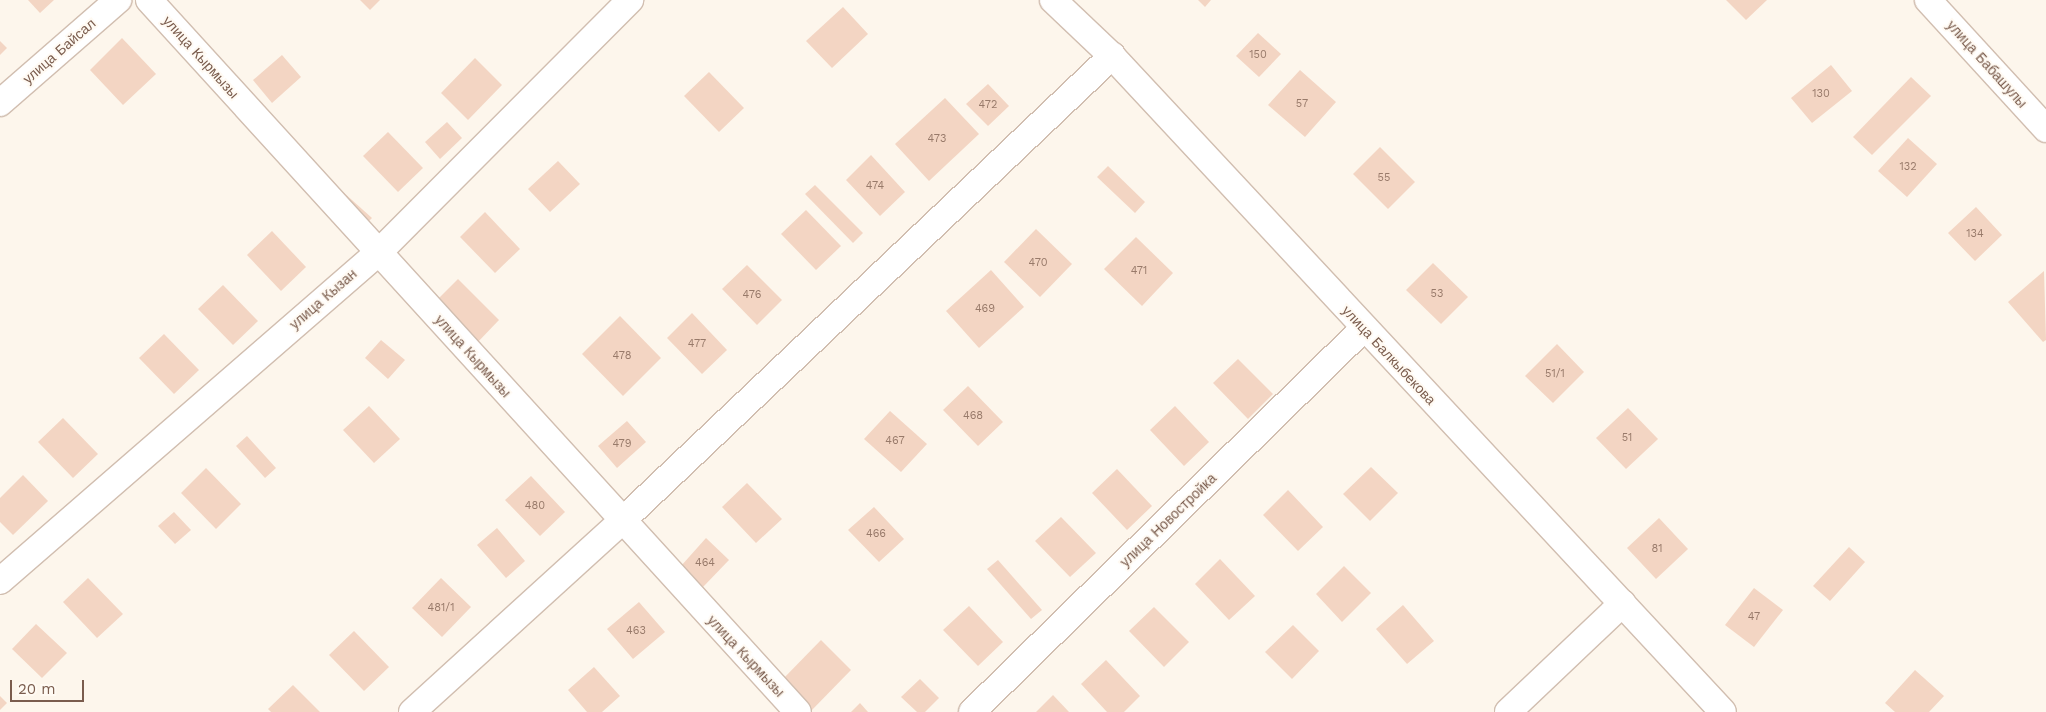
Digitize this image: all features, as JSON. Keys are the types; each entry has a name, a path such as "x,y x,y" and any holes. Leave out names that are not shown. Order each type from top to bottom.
{"street":[{"name":"улица Байсал","path":"0,103 118,0"},
{"name":"улица Кырмызы","path":"149,0 798,712"},
{"name":"улица Кызан","path":"0,581 378,252 630,0"},
{"name":"улица Балкыбекова","path":"1053,0 1112,56 1723,712"},
{"name":"улица Бабашулы","path":"1928,0 2046,128"},
{"path":"412,712 622,521 1112,56"},
{"name":"улица Новостройка","path":"972,712 1364,328"},
{"path":"1508,712 1623,603"}],"building":[{"path":"28,0 54,0 40,13"},
{"path":"360,0 380,0 370,10"},
{"path":"1198,0 1211,0 1205,7"},
{"path":"1726,0 1767,0 1746,20"},
{"path":"843,7 868,34 832,68 806,41"},
{"path":"1258,33 1281,54 1259,77 1236,56"},
{"path":"122,38 156,74 123,105 90,70"},
{"path":"0,41 7,48 0,55"},
{"path":"282,55 301,77 272,103 253,80"},
{"path":"475,58 502,85 468,120 441,93"},
{"path":"1831,65 1852,91 1812,123 1791,98"},
{"path":"1300,70 1336,102 1305,137 1268,105"},
{"path":"709,72 744,108 719,132 684,96"},
{"path":"1911,77 1931,96 1872,155 1853,137"},
{"path":"988,84 1009,106 988,126 966,104"},
{"path":"945,98 979,134 929,181 895,144"},
{"path":"447,122 462,138 440,159 425,142"},
{"path":"388,132 423,168 398,192 363,156"},
{"path":"1908,138 1937,164 1907,197 1878,171"},
{"path":"1380,147 1415,182 1388,209 1353,174"},
{"path":"871,155 905,192 880,216 846,180"},
{"path":"558,161 580,184 550,212 528,189"},
{"path":"1108,166 1145,202 1135,213 1097,177"},
{"path":"815,185 863,233 853,243 805,194"},
{"path":"343,192 372,218 363,227 334,202"},
{"path":"1976,207 2002,235 1975,261 1948,233"},
{"path":"806,210 841,246 816,270 781,234"},
{"path":"485,212 520,249 495,273 460,237"},
{"path":"1036,229 1072,264 1040,297 1004,262"},
{"path":"272,231 306,267 281,291 247,255"},
{"path":"1136,237 1173,273 1142,306 1104,269"},
{"path":"1433,263 1468,297 1441,324 1406,290"},
{"path":"747,265 782,300 757,325 722,289"},
{"path":"991,270 1024,307 979,348 946,311"},
{"path":"2044,271 2046,340 2043,342 2008,302"},
{"path":"458,279 499,320 475,345 433,304"},
{"path":"223,285 258,321 233,345 198,309"},
{"path":"692,313 727,350 702,374 667,338"},
{"path":"620,316 661,358 623,396 582,354"},
{"path":"164,334 199,370 174,394 139,358"},
{"path":"381,340 405,360 388,379 365,358"},
{"path":"1557,344 1584,372 1553,403 1525,376"},
{"path":"1238,359 1273,394 1248,419 1213,383"},
{"path":"968,386 1003,422 978,446 943,410"},
{"path":"369,406 400,439 374,463 343,430"},
{"path":"1175,406 1209,442 1184,466 1150,430"},
{"path":"1628,408 1658,439 1626,469 1596,438"},
{"path":"890,411 927,444 901,472 864,439"},
{"path":"63,418 98,454 73,478 38,442"},
{"path":"627,421 646,442 617,468 598,446"},
{"path":"247,436 276,468 265,478 236,446"},
{"path":"1371,467 1398,493 1370,521 1343,494"},
{"path":"206,468 241,504 216,529 181,493"},
{"path":"1117,469 1152,506 1127,530 1092,493"},
{"path":"23,475 48,501 13,535 0,522 0,498"},
{"path":"531,476 565,512 540,536 505,500"},
{"path":"747,483 782,519 756,543 722,507"},
{"path":"1288,490 1323,527 1298,551 1263,515"},
{"path":"874,507 904,539 879,562 848,530"},
{"path":"174,512 191,530 175,544 158,526"},
{"path":"1061,517 1096,553 1070,577 1035,541"},
{"path":"1659,518 1688,549 1656,579 1627,548"},
{"path":"497,528 525,561 506,578 477,545"},
{"path":"706,538 729,560 703,587 681,566"},
{"path":"1849,547 1865,562 1830,601 1813,586"},
{"path":"1220,559 1255,596 1229,620 1195,584"},
{"path":"998,560 1042,610 1031,619 987,569"},
{"path":"1344,566 1371,593 1342,622 1316,594"},
{"path":"88,578 123,614 97,638 63,602"},
{"path":"441,578 471,607 442,637 412,608"},
{"path":"1754,588 1783,610 1754,647 1725,625"},
{"path":"639,602 665,632 633,659 607,629"},
{"path":"1403,605 1434,641 1407,664 1376,629"},
{"path":"969,606 1003,642 978,666 943,630"},
{"path":"1154,607 1189,642 1164,667 1129,631"},
{"path":"36,624 67,653 42,678 12,649"},
{"path":"1293,625 1319,651 1292,679 1265,652"},
{"path":"354,631 389,667 364,691 329,655"},
{"path":"821,640 851,670 810,712 780,682"},
{"path":"1106,660 1140,696 1124,712 1107,712 1081,684"},
{"path":"594,667 620,696 602,712 587,712 568,690"},
{"path":"1915,670 1944,696 1929,712 1895,712 1885,703"},
{"path":"920,679 939,698 925,712 917,712 901,697"},
{"path":"293,685 320,712 271,712 268,709"},
{"path":"1053,695 1069,712 1036,712"},
{"path":"0,696 7,703 0,710"},
{"path":"860,703 868,712 851,712"}]}
